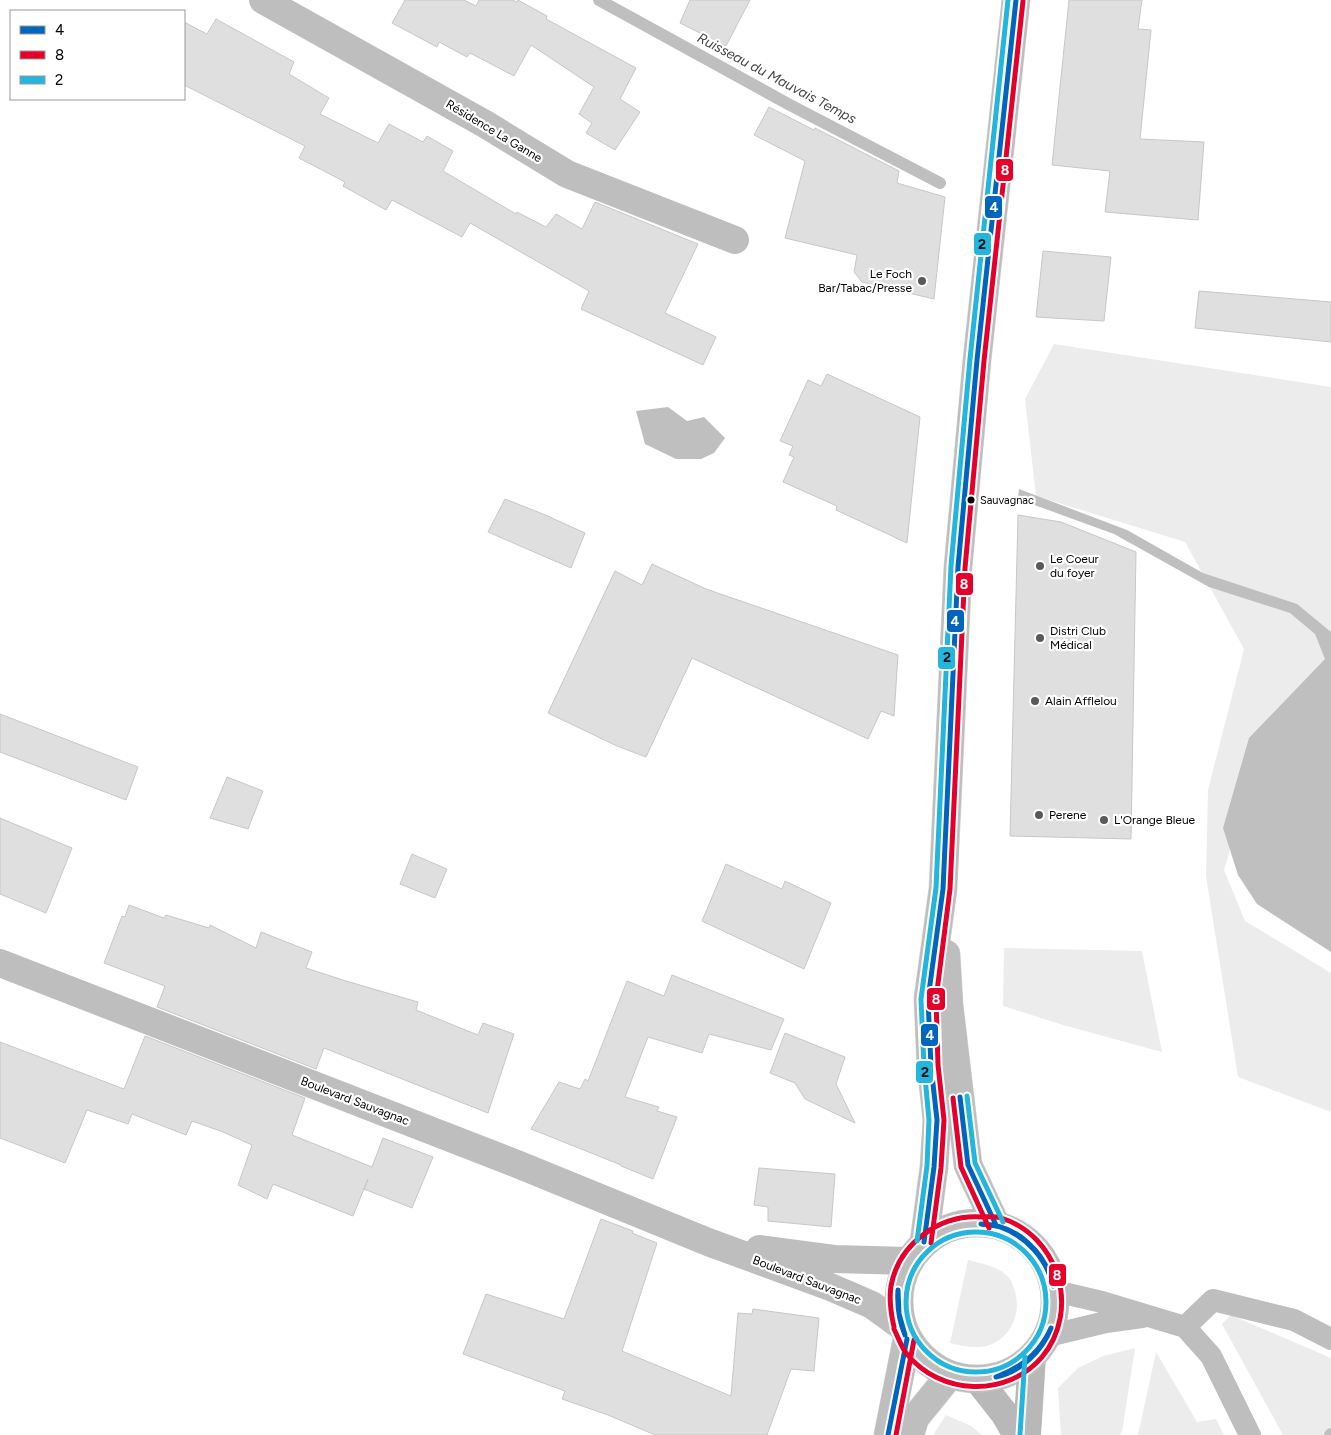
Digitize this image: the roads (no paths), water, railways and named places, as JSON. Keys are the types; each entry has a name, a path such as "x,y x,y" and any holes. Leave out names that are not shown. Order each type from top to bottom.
{"main road":[{"name":"Résidence La Ganne","path":"263,0 484,124 567,174 735,240"},
{"path":"916,1252 946,1228 971,1223 996,1225 1018,1234 1036,1249 1048,1268 1055,1291 1055,1314 1040,1346 1017,1369 998,1378 978,1380 950,1375 931,1366 913,1349 904,1332 898,1304 900,1282 916,1252 934,1168 937,1120 931,1066 928,999 943,889 958,567 977,360 1016,0"},
{"path":"943,889 949,1005 968,1164 996,1225"},
{"name":"Boulevard Sauvagnac","path":"0,963 517,1164 708,1242 828,1286 872,1305 904,1332"},
{"name":"Boulevard Sauvagnac","path":"708,1242 834,1259 916,1252"},
{"path":"888,1435 904,1332"},
{"path":"910,1435 915,1418 950,1375"}],"street":[{"path":"1027,1435 1040,1346"},
{"path":"978,1380 1004,1413 1017,1435"}],"lane":[{"path":"1055,1291 1102,1302 1185,1327 1211,1356 1250,1435"},
{"path":"1185,1327 1213,1300 1294,1320 1331,1339"},
{"path":"1040,1346 1106,1322 1148,1316"}],"waterway":[{"name":"Ruisseau du Mauvais Temps","path":"599,0 790,105 940,183"}],"place":[{"name":"Le Foch Bar/Tabac/Presse","path":"922,281"},
{"name":"Sauvagnac","path":"971,500"},
{"name":"Le Coeur du foyer","path":"1040,566"},
{"name":"Distri Club Médical","path":"1040,638"},
{"name":"Alain Afflelou","path":"1035,701"},
{"name":"Perene","path":"1039,815"},
{"name":"L'Orange Bleue","path":"1104,820"}]}
